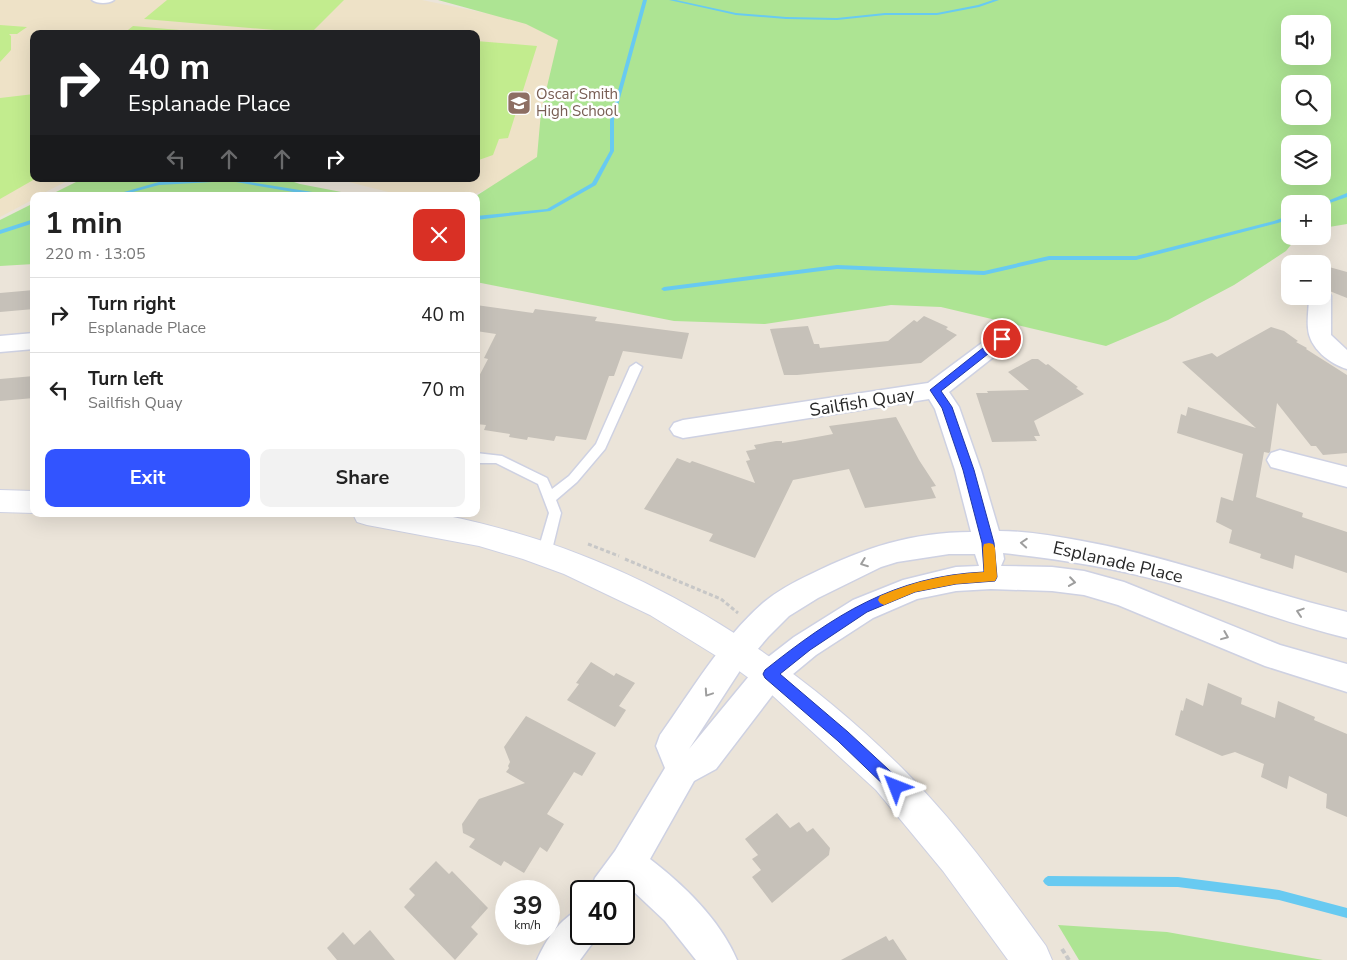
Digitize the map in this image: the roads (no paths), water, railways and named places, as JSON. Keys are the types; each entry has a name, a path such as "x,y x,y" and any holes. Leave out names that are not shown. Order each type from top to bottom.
{"street":[{"path":"1320,305 1319,333 1322,342 1347,361"},
{"path":"935,390 1002,339"},
{"path":"0,344 30,341"},
{"name":"Sailfish Quay","path":"683,429 935,390 947,407 968,470 988,543 991,577"},
{"path":"1280,460 1347,477"},
{"path":"0,501 30,502"},
{"path":"388,517 437,524 544,554 627,588 691,623 770,674 843,737 908,799 996,908 1032,960"},
{"name":"Esplanade Place","path":"1347,625 1129,561 1054,546 1020,543 947,543 896,551 843,571 805,590 774,611 735,652 672,746 682,770 704,758 770,674 805,646 863,608 913,588 956,579 991,577 1052,579 1084,583 1124,594 1276,657 1347,678"},
{"path":"682,770 618,878 652,882 696,927 718,960"},
{"path":"556,960 570,942"}],"lane":[{"path":"95,0 111,0"},
{"path":"550,498 574,479 601,446 636,367"},
{"path":"480,458 498,459 543,482 555,513 544,554"}],"waterway":[{"path":"480,218 548,210 594,184 612,151 612,120 645,0"},
{"path":"671,0 736,14 786,18 837,19 885,14 937,14 979,6 997,0"},
{"path":"128,192 159,184 194,182"},
{"path":"242,182 301,192"},
{"path":"1331,201 1347,195"},
{"path":"664,289 837,267 984,273 1049,258 1136,258 1281,220"},
{"path":"0,232 30,222"},
{"path":"1048,881 1178,882 1279,895 1347,913"}],"place":[{"name":"Oscar Smith High School","path":"519,103"}]}
